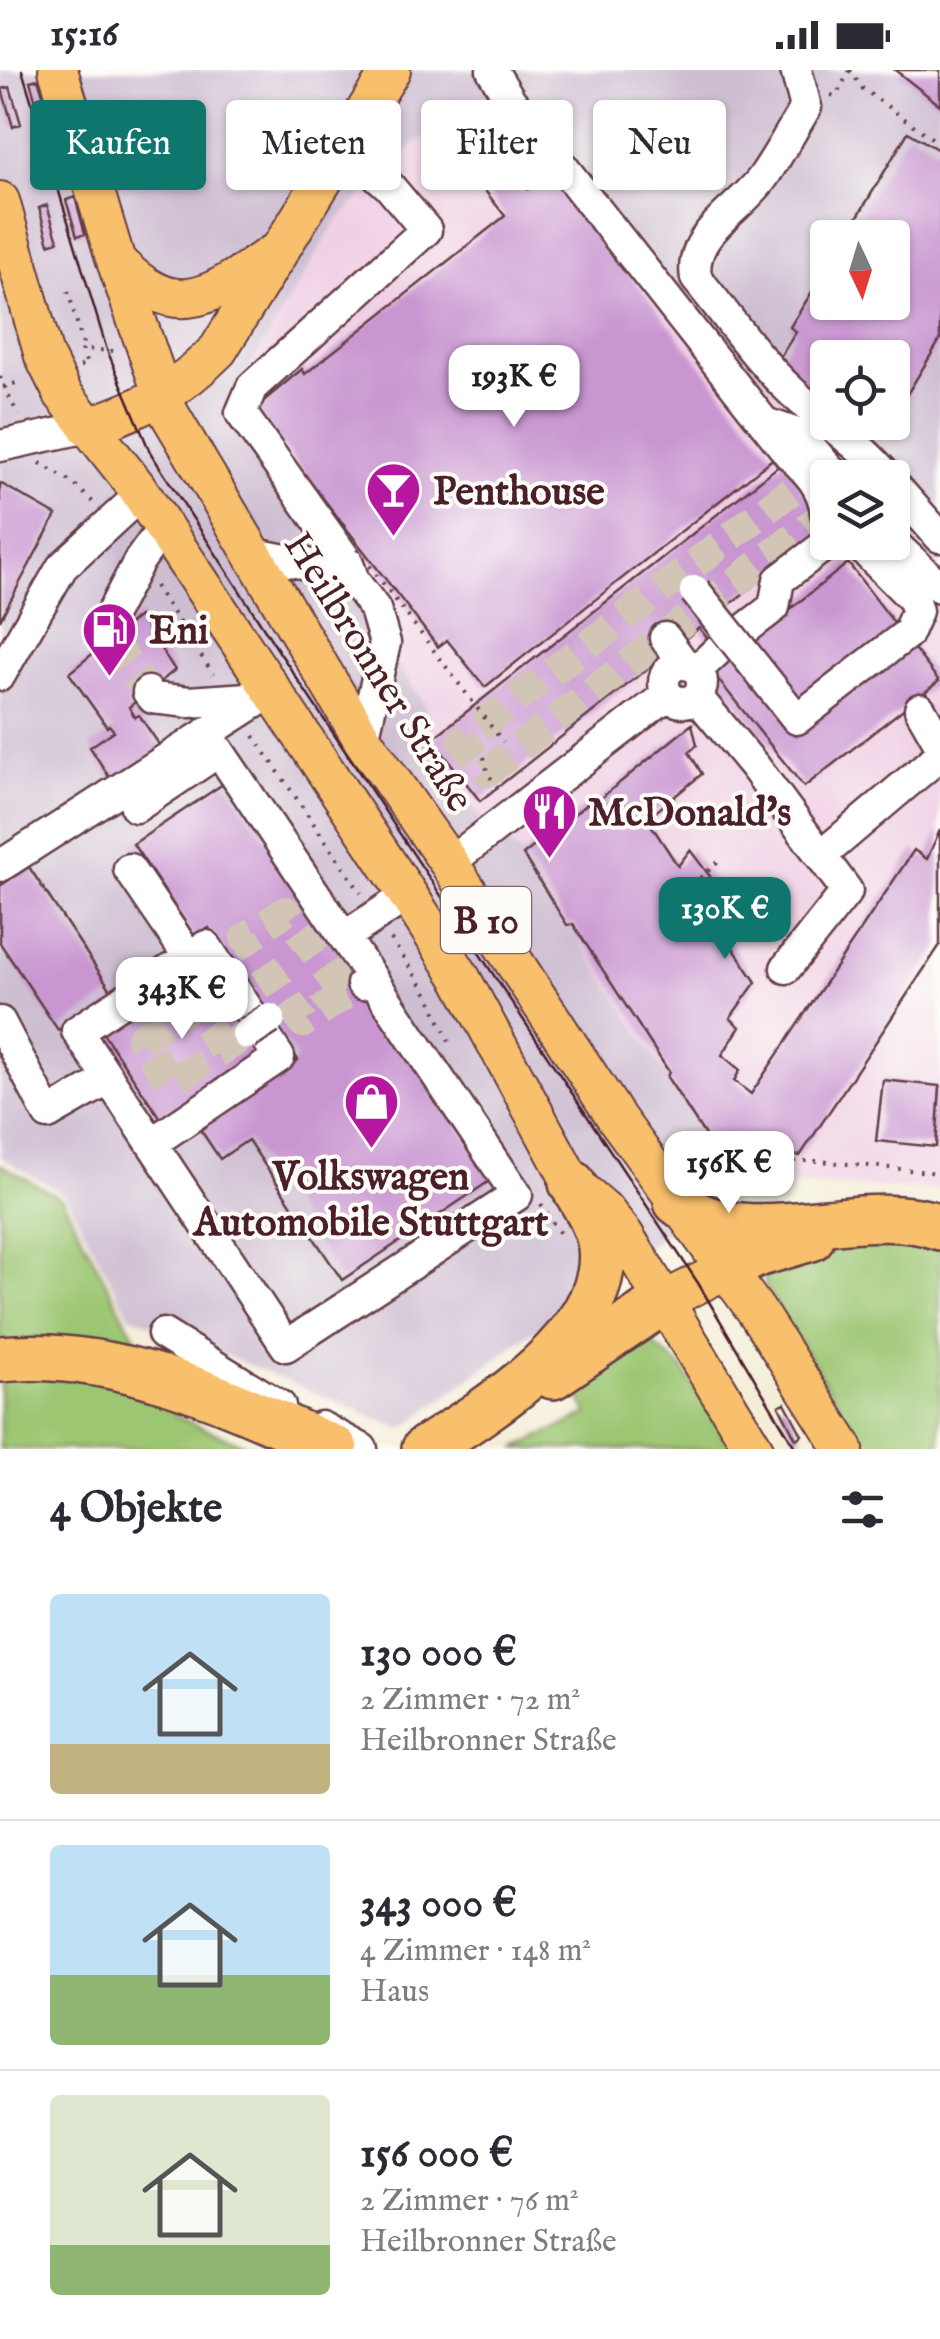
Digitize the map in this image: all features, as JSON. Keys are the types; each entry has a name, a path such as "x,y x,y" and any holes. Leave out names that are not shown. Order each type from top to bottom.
{"highway":[{"name":"B 10","path":"552,1186 598,1236 600,1276 590,1304 559,1360"},
{"path":"678,1202 701,1217 745,1225 869,1217 916,1220 940,1228"},
{"path":"726,1270 757,1254 869,1217"},
{"name":"B 10","path":"425,1449 559,1360 662,1302"},
{"path":"0,1358 66,1359 142,1373 264,1417 334,1449"}],"main road":[{"name":"Heilbronner Straße","path":"58,70 162,398 317,668 363,740 618,1119 798,1372 844,1449"},
{"path":"372,100 391,70"},
{"path":"88,427 162,398 188,380 218,350 317,190"},
{"name":"B 10","path":"0,201 10,284 51,374 141,494 270,696 462,978 552,1186"},
{"path":"116,261 148,288 170,299 187,300 210,293 282,248"},
{"path":"552,1186 612,1220 754,1449"},
{"path":"662,1302 726,1270"}],"street":[{"path":"492,70 510,100 788,454 810,473"},
{"path":"796,70 806,107 762,180 701,243 693,264 696,278 775,375 833,430 873,460"},
{"path":"354,581 347,561 241,413 252,387 426,230 391,190"},
{"path":"765,424 800,435 810,466"},
{"path":"0,446 88,427"},
{"path":"0,675 62,567 141,494"},
{"path":"910,503 940,537"},
{"path":"110,639 103,629 139,562 162,529"},
{"path":"254,554 338,570 354,581 376,609 385,643 363,740"},
{"path":"449,863 675,669 718,650 774,608 780,580 810,557"},
{"path":"910,559 940,587"},
{"path":"695,591 797,719 907,634 913,625 917,611 914,600 873,560"},
{"path":"675,669 848,891 786,968"},
{"path":"148,692 153,698 234,706"},
{"path":"0,866 234,706 270,696"},
{"path":"920,709 940,744"},
{"path":"136,807 219,751 344,937 366,981 516,1195 286,1346 152,1143 138,1104 109,1078 77,1031 206,946 280,1057 152,1143"},
{"path":"822,855 940,755"},
{"path":"130,870 189,957"},
{"path":"344,937 408,895"},
{"path":"0,1022 48,1114 109,1078"},
{"path":"163,1334 263,1396 362,1449"}],"path":[{"path":"836,96 850,70"},
{"path":"850,70 862,90 940,144"},
{"path":"3,387 86,365 68,290"},
{"path":"84,348 122,350 118,336 139,328"},
{"path":"0,377 31,440 34,458 74,484 110,524"},
{"path":"357,548 503,742"},
{"path":"139,562 429,996 455,1056"},
{"path":"484,757 488,774 500,790"},
{"path":"700,878 718,862"},
{"path":"737,1185 764,1161 819,1161 940,1173"},
{"path":"552,1186 561,1237"}],"shaded area":[{"path":"0,70 940,70 940,564 910,533 910,460 841,460 822,440 910,440 910,340 810,340 810,427 630,237 594,190 726,190 726,100 593,100 593,189 573,164 573,100 524,100 516,90 496,100 421,100 421,140 401,156 401,100 226,100 226,190 368,190 335,223 229,401 229,410 427,708 416,721 482,821 522,855 565,926 572,926 734,1182 402,1429 129,1315 65,1195 0,1157"},
{"path":"516,90 524,100 496,100"},
{"path":"421,140 421,190 573,190 573,163 631,237 810,427 810,440 822,440 841,460 810,460 810,560 910,560 910,533 940,564 940,1190 734,1182 572,926 565,927 522,855 482,821 416,720 427,708 229,410 235,388 335,223 368,190 401,190 401,156"}],"green space":[{"path":"0,1164 62,1199 177,1417 254,1449 0,1449"},
{"path":"875,1236 940,1251 940,1449 866,1449 766,1288 762,1266 837,1241"},
{"path":"635,1329 682,1368 736,1449 515,1449 588,1414 568,1378"}],"building":[{"path":"895,70 940,70 940,105 932,99"},
{"path":"38,79 45,100 36,100 30,81"},
{"path":"10,87 21,124 13,127 2,89"},
{"path":"908,132 940,151 940,340 910,389 910,340 810,340 810,392 780,357 796,332 790,327 810,295 810,320 910,320 910,220 856,220"},
{"path":"484,190 562,190 775,457 485,687 447,640 438,647 254,409 302,369 305,374 505,216"},
{"path":"75,197 85,234 77,236 66,200"},
{"path":"47,205 58,241 49,244 39,208"},
{"path":"785,461 810,499 810,541 720,612 745,645 848,563 939,681 804,787 712,672 725,660 699,628 480,801 432,739"},
{"path":"0,483 56,515 0,620"},
{"path":"139,616 175,670 129,707 163,750 113,783 90,747 114,731 107,727 69,673"},
{"path":"692,724 697,745 689,752 702,774 647,819 678,866 690,850 725,896 703,903 756,982 730,1018 740,1027 722,1055 740,1070 734,1081 751,1094 914,850 927,859 940,830 940,945 800,1156 739,1148 725,1166 573,924 567,925 523,855"},
{"path":"226,782 494,1178 342,1280 248,1140 220,1159 198,1126 298,1060 209,928 195,937 133,844"},
{"path":"29,867 113,993 58,1030 0,943 0,886"},
{"path":"201,964 262,1055 162,1121 101,1030"},
{"path":"883,1080 940,1086 936,1147 876,1141"},
{"path":"785,1403 802,1435 796,1439 779,1406"}],"tunnel":[{"path":"791,491 462,740 487,772 810,525"},
{"path":"110,639 148,692"},
{"path":"344,995 303,1023 245,938 286,911 344,995 362,984"},
{"path":"223,1050 193,1004 141,1039 171,1083 247,1034"}],"tram line":[{"path":"22,70 107,350 150,452 698,1283 796,1449"}],"place":[{"name":"Penthouse","path":"394,539"},
{"name":"Eni","path":"110,678"},
{"name":"McDonald's","path":"549,860"},
{"name":"Volkswagen Automobile Stuttgart","path":"371,1150"}]}
